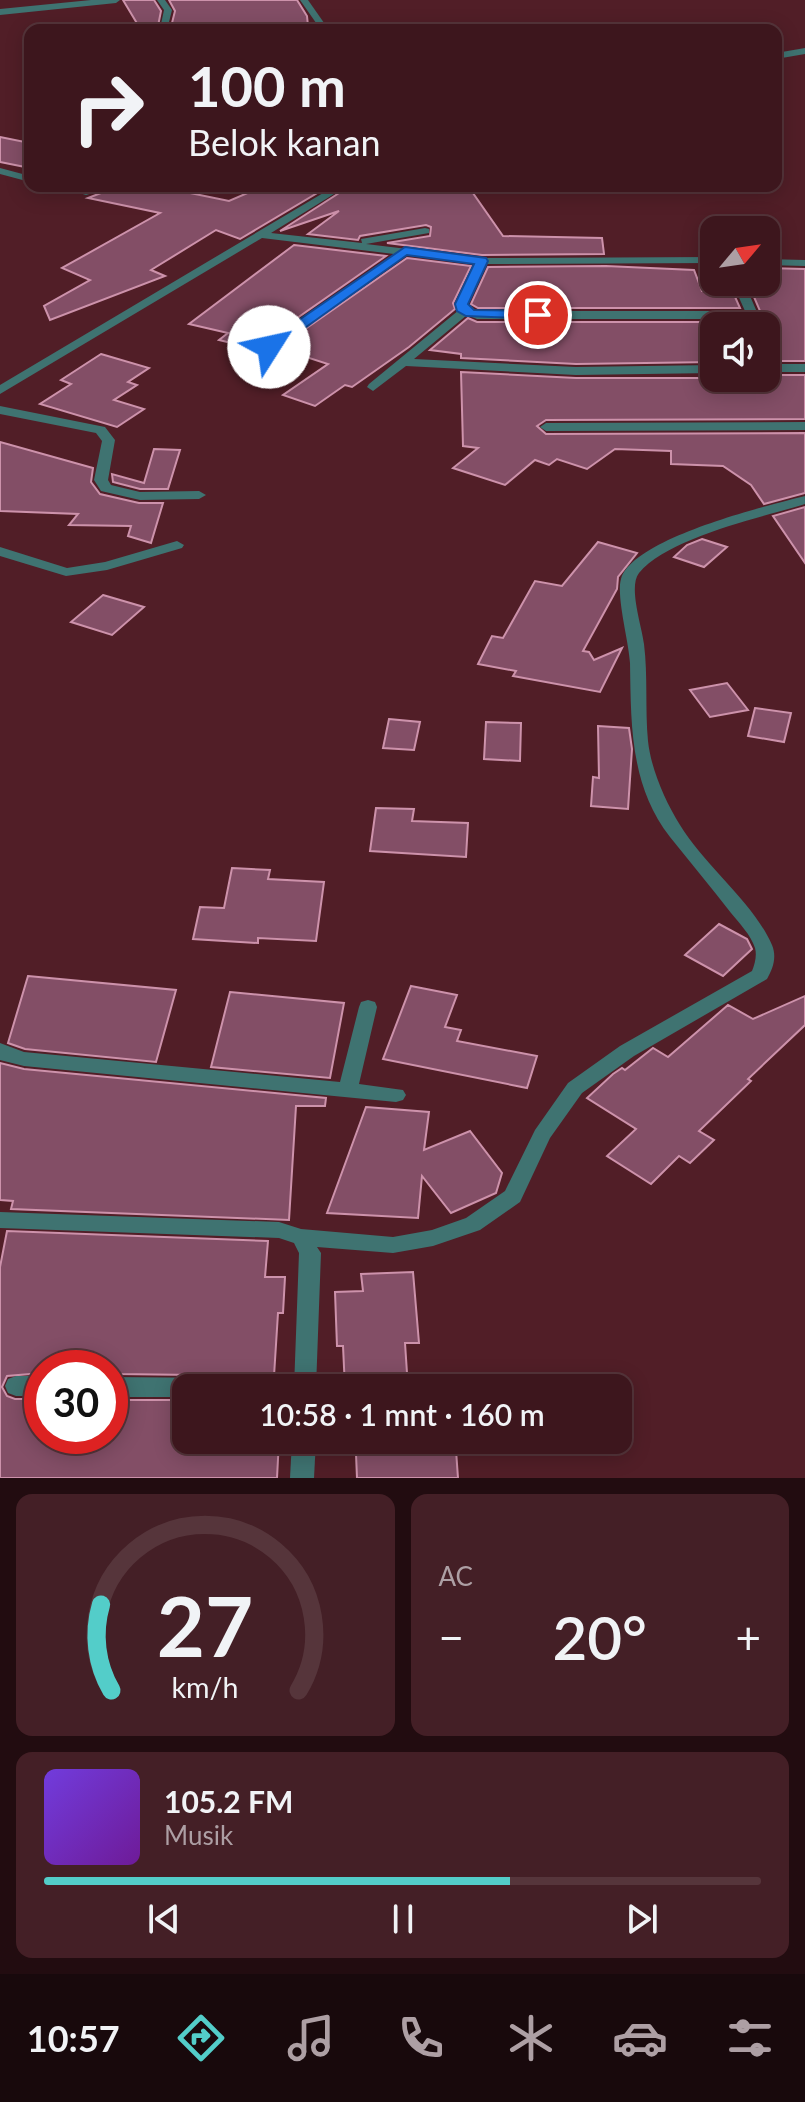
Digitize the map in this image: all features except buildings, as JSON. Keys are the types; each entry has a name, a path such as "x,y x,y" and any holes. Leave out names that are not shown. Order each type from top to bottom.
{"street":[{"path":"0,12 116,0"},
{"path":"161,0 168,10 165,24"},
{"path":"304,0 321,24"},
{"path":"782,55 805,51"},
{"path":"0,171 24,177"},
{"path":"0,390 332,192"},
{"path":"343,244 425,231"},
{"path":"262,235 482,261 700,260"},
{"path":"269,347 405,251"},
{"path":"482,261 462,304 465,311 477,315 700,320"},
{"path":"780,262 805,263"},
{"path":"373,387 465,311"},
{"path":"402,362 576,371 700,369"},
{"path":"780,368 805,368"},
{"path":"0,410 100,430 109,440 101,480 106,488 140,496 199,495"},
{"path":"546,427 805,426"},
{"path":"0,1220 279,1230 301,1237 393,1245 433,1238 473,1224 513,1196 542,1135 575,1088 627,1051 760,975 765,963 764,947 747,921 673,829 654,792 640,744 637,646 627,587 629,576 639,565 684,536 805,500"},
{"path":"0,551 66,572 84,571 177,545"},
{"path":"348,1090 368,1007"},
{"path":"0,1050 6,1055 24,1059 396,1095"},
{"path":"301,1237 310,1253 306,1374"},
{"path":"16,1386 24,1386"},
{"path":"128,1387 172,1388"},
{"path":"302,1478 303,1454"}],"route":[{"path":"269,347 405,251 482,261 462,304 462,308 471,314 538,315"}]}
